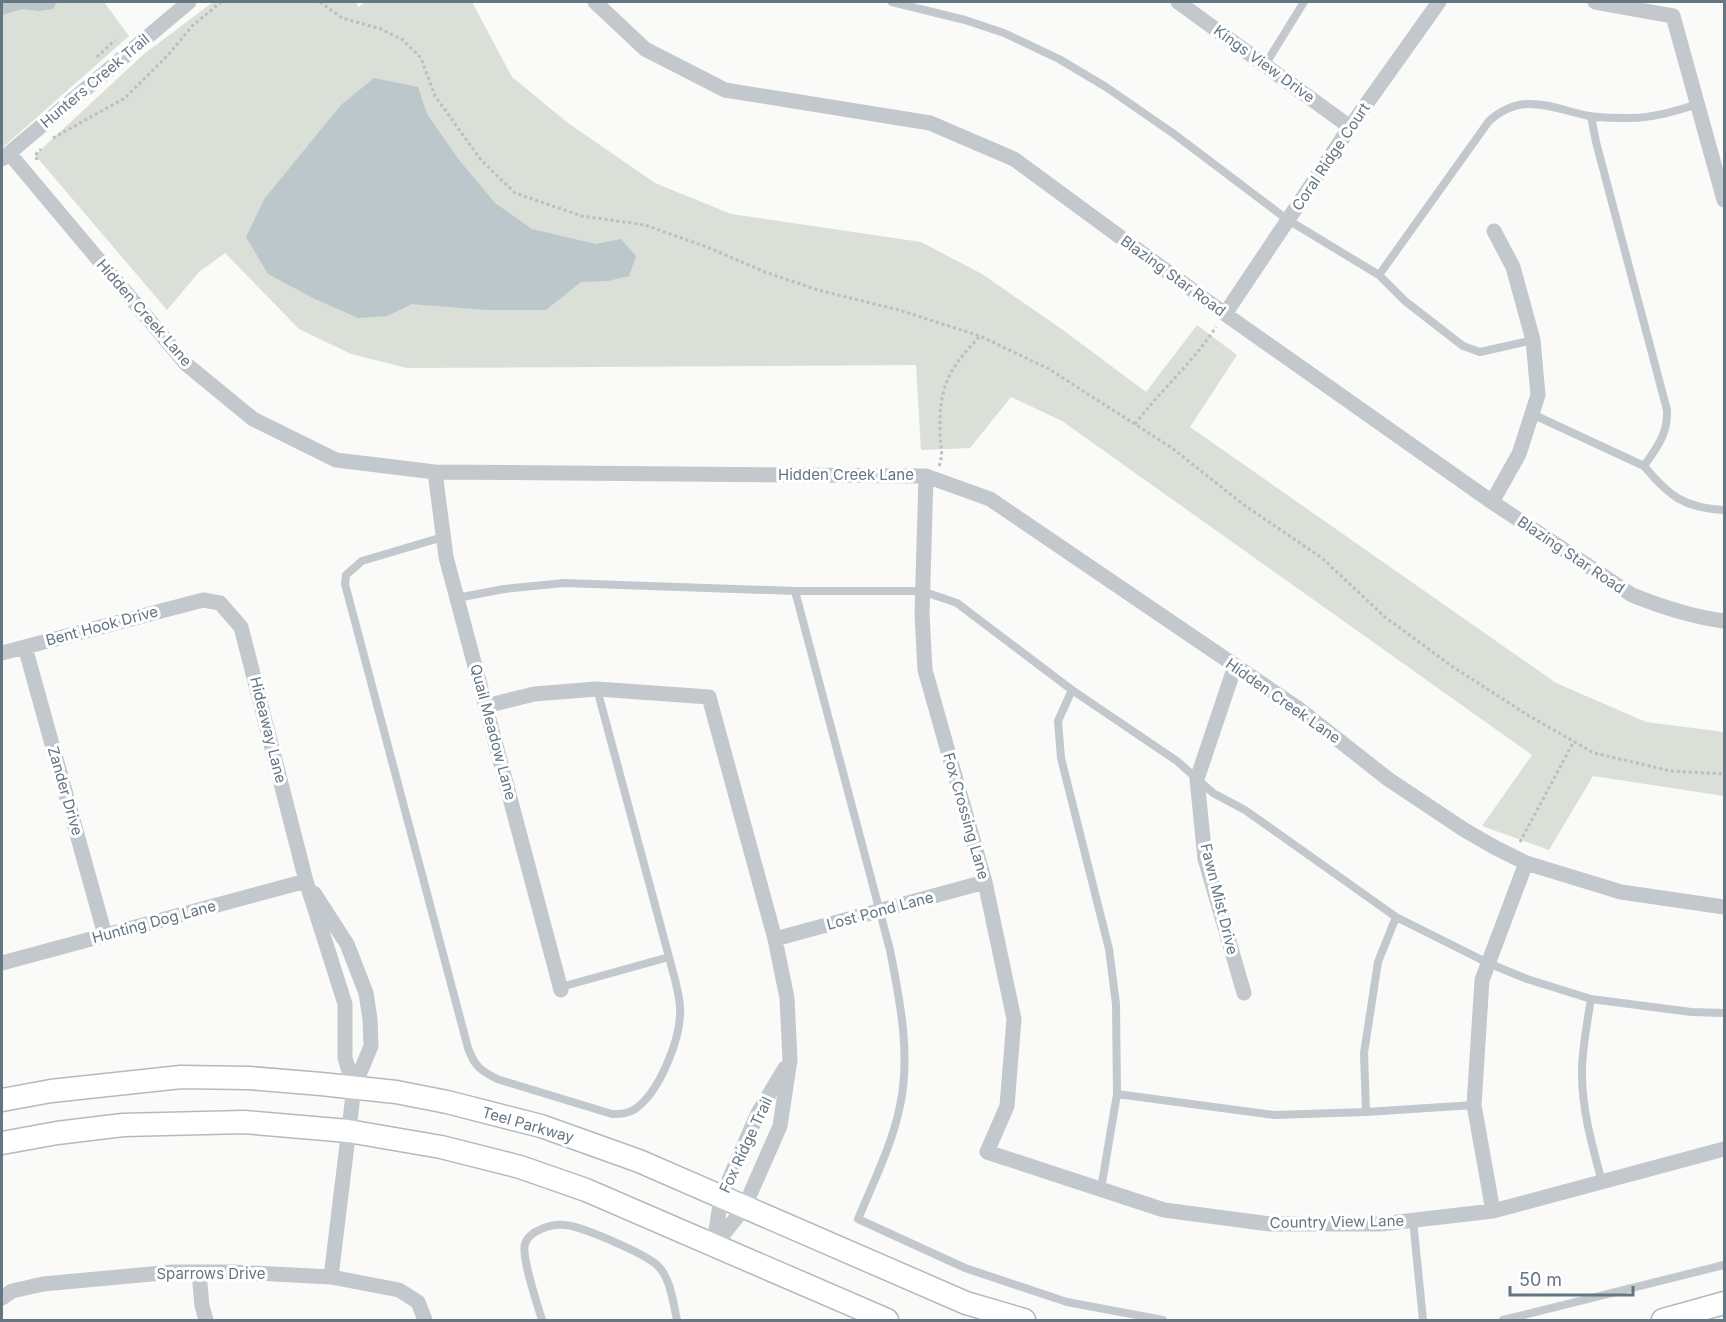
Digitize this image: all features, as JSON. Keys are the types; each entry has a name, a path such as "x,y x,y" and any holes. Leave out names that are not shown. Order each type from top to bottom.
{"main road":[{"name":"Teel Parkway","path":"2,1100 72,1089 181,1077 249,1078 354,1087 447,1102 541,1126 639,1161 966,1302 1024,1320"},
{"path":"2,1143 123,1125 244,1122 348,1131 441,1147 520,1167 586,1190 887,1320"},
{"path":"1663,1320 1725,1303"}],"street":[{"name":"Hunters Creek Trail","path":"5,156 189,2"},
{"name":"Blazing Star Road","path":"595,2 645,49 725,90 930,123 1014,159 1225,314 1492,502 1632,595 1680,612 1725,621"},
{"name":"Kings View Drive","path":"1178,2 1350,127"},
{"name":"Coral Ridge Court","path":"1225,314 1350,127 1439,2"},
{"path":"1595,2 1673,16 1725,200"},
{"name":"Hidden Creek Lane","path":"5,156 186,363 253,419 336,460 435,472 926,476 990,499 1299,709 1407,792 1462,829 1526,863 1621,892 1725,907"},
{"path":"1492,502 1519,454 1538,394 1533,340 1513,267 1494,231"},
{"name":"Quail Meadow Lane","path":"435,472 446,557 561,989"},
{"name":"Fox Crossing Lane","path":"926,476 922,591 925,670 985,882 1014,1019 1007,1106 987,1152"},
{"name":"Bent Hook Drive","path":"2,653 203,600"},
{"name":"Hideaway Lane","path":"203,600 220,603 242,627 306,881 345,1004 345,1058 354,1087"},
{"name":"Zander Drive","path":"25,647 105,935"},
{"name":"Fawn Mist Drive","path":"1235,666 1197,779 1205,859 1244,993"},
{"path":"486,706 534,694 597,688"},
{"name":"Fox Ridge Trail","path":"597,688 709,697 775,939 787,998 790,1060 780,1126 744,1208 714,1246"},
{"path":"1493,1211 1474,1106 1482,980 1526,863"},
{"name":"Hideaway Lane","path":"306,881 347,944 366,993 371,1046 354,1087 331,1277"},
{"name":"Hunting Dog Lane","path":"2,963 306,881"},
{"name":"Lost Pond Lane","path":"775,939 985,882"},
{"name":"Fox Ridge Trail","path":"714,1246 721,1198 758,1113 790,1060"},
{"name":"Country View Lane","path":"987,1152 1164,1210 1270,1224 1381,1224 1493,1211 1725,1149"},
{"name":"Sparrows Drive","path":"2,1298 12,1291 43,1284 173,1272 331,1277 399,1290 418,1302 425,1320"},
{"path":"199,1272 202,1306 206,1320"}],"lane":[{"path":"892,2 965,20 1004,33 1059,59 1106,87 1288,220 1379,275 1405,301 1463,346 1480,352 1533,340"},
{"path":"1265,65 1304,2"},
{"path":"1379,275 1489,121 1501,110 1520,103 1539,104 1591,116 1632,118 1650,117 1698,104"},
{"path":"1591,116 1667,410 1668,422 1664,437 1644,466"},
{"path":"1532,414 1644,466 1663,489 1685,502 1708,510 1725,510"},
{"path":"443,537 362,561 346,575 345,584 468,1048 474,1063 480,1070 497,1079 612,1114 624,1114 635,1109 652,1091 667,1065 678,1035 680,1006 597,688"},
{"path":"457,598 504,589 564,583 795,591 922,591 957,603 1072,690 1178,761 1213,793 1245,810 1396,917 1488,963 1527,979 1590,999 1691,1012 1725,1013"},
{"path":"795,591 890,950 900,1003 904,1054 900,1106 886,1150 858,1219 965,1268 1066,1302 1163,1320"},
{"path":"1072,690 1058,722 1061,758 1109,949 1116,1004 1119,1061 1117,1094 1101,1190"},
{"path":"1366,1112 1365,1053 1376,974 1378,962 1396,917"},
{"path":"561,989 669,957"},
{"path":"1590,999 1582,1068 1583,1092 1590,1138 1602,1182"},
{"path":"1117,1094 1274,1115 1474,1106"},
{"path":"1413,1220 1423,1320"},
{"path":"542,1320 525,1258 525,1244 530,1236 538,1231 552,1226 565,1225 579,1227 656,1264 670,1288 677,1320"},
{"path":"1503,1320 1725,1265"}],"path":[{"path":"49,141 125,98 169,54 192,26 221,2"},
{"path":"320,2 342,18 381,29 403,40 421,58 435,96 481,160 515,193 582,216 645,225 818,290 899,310 980,336 1049,369 1172,448 1244,505 1322,558 1386,617 1453,667 1526,714 1594,753 1671,771 1725,774"},
{"path":"40,167 35,154 42,148"},
{"path":"1135,424 1156,396 1200,351 1225,314"},
{"path":"926,476 936,473 943,458 940,434 941,410 949,374 961,356 980,336"},
{"path":"1526,863 1518,847 1574,741"}],"shaded area":[{"path":"2,2 104,2 129,36 2,148"},
{"path":"2,2 57,2 53,9 39,11 22,9 2,15"},
{"path":"213,2 355,2 359,7 365,2 472,2 512,77 568,123 655,183 731,214 921,242 982,274 1063,330 1146,392 1197,325 1237,355 1190,427 1556,683 1646,722 1724,732 1724,796 1593,776 1549,850 1482,826 1532,755 1062,421 1011,397 970,448 921,450 916,365 407,368 351,354 299,329 225,253 199,272 167,310 35,155 144,54"},
{"path":"374,78 418,87 427,114 459,160 495,203 532,229 596,244 621,239 636,256 629,276 608,281 581,282 546,310 486,310 412,304 387,316 358,318 315,299 268,274 246,237 265,198 341,105"}]}
